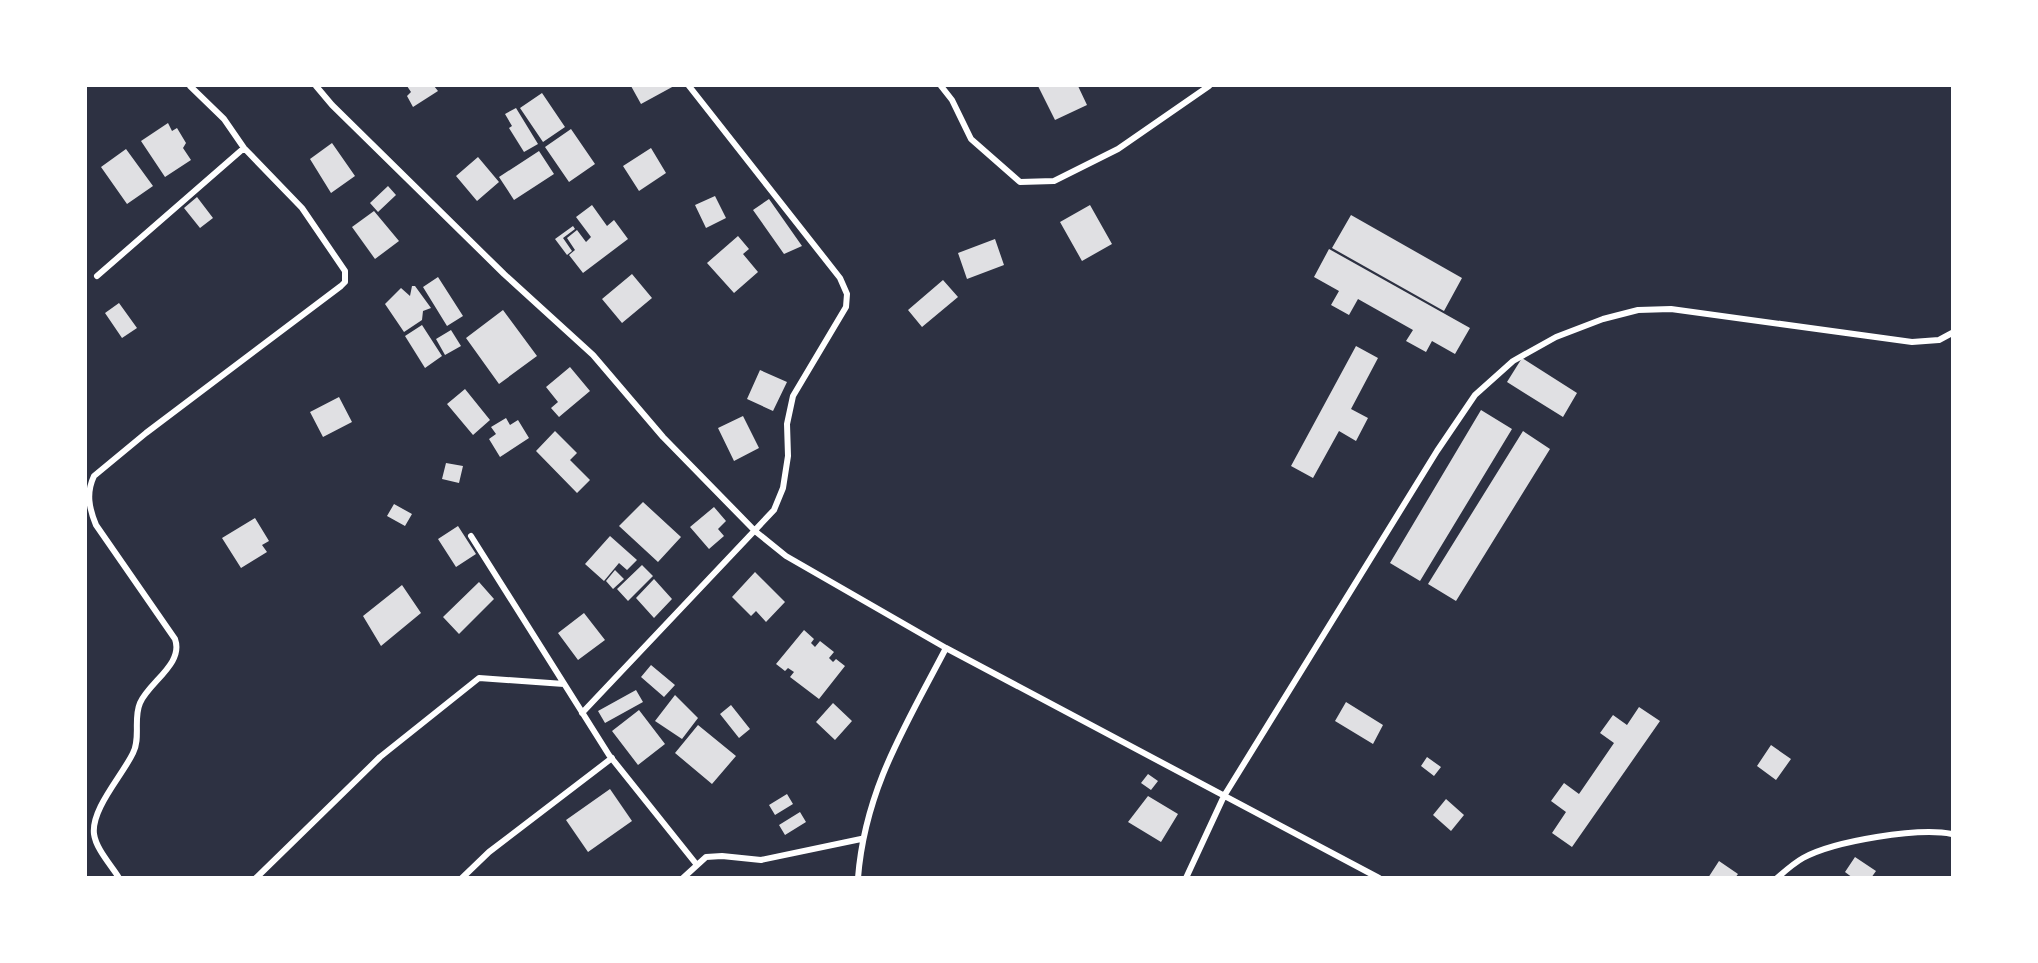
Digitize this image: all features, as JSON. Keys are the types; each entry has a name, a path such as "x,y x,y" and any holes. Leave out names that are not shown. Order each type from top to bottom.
{"street":[{"path":"119,878 95,841 96,816 136,748 137,711 141,700 175,658 178,650 175,639 96,525 90,512 90,485 94,476 146,433 341,286 346,277 345,271 302,208 244,148 224,119 190,86"},
{"path":"316,86 332,105 504,274 593,355 663,437 755,531 786,556 946,648 1379,878"},
{"path":"582,713 774,510 783,488 788,456 789,410 793,396 841,319 846,307 847,294 840,278 689,86"},
{"path":"941,86 952,100 971,139 1020,182 1054,181 1118,149 1209,86"},
{"path":"97,276 244,148"},
{"path":"1186,878 1224,796 1437,452 1475,395 1513,361 1556,338 1603,319 1638,310 1671,309 1912,342 1939,340 1953,333"},
{"path":"471,536 612,758 697,865"},
{"path":"858,878 861,839 878,783 946,648"},
{"path":"256,878 380,757 479,678 564,684"},
{"path":"462,878 489,852 612,758"},
{"path":"1777,878 1804,857 1858,841 1938,831 1953,834"},
{"path":"683,878 706,857 722,856 761,860 861,839"}],"building":[{"path":"407,86 434,86 438,91 413,107 407,96 411,92"},
{"path":"631,86 674,86 641,104"},
{"path":"1038,86 1078,86 1087,105 1055,120"},
{"path":"542,93 565,127 543,142 520,108"},
{"path":"516,108 538,144 524,152 509,128 512,126 505,114"},
{"path":"168,123 172,131 177,128 186,143 183,148 191,160 165,177 141,141"},
{"path":"571,129 595,164 569,182 545,147"},
{"path":"332,143 355,176 331,193 310,159"},
{"path":"651,148 666,173 639,191 623,166"},
{"path":"126,149 153,186 127,204 101,167"},
{"path":"539,151 554,174 514,200 499,177"},
{"path":"478,157 499,182 477,201 456,176"},
{"path":"388,186 396,195 378,212 370,203"},
{"path":"715,196 726,218 706,228 695,205"},
{"path":"197,197 213,218 200,228 184,208"},
{"path":"769,199 802,246 784,254 753,210"},
{"path":"592,205 607,226 614,220 628,239 583,273 569,255 575,250 567,238 577,230 586,242 591,237 576,217"},
{"path":"1090,205 1112,244 1082,261 1060,222"},
{"path":"374,211 399,241 375,259 352,227"},
{"path":"1351,215 1462,278 1444,311 1332,248"},
{"path":"573,226 575,229 563,238 572,251 567,255 555,239"},
{"path":"738,236 749,249 743,254 758,272 734,293 707,263"},
{"path":"995,239 1004,265 967,279 958,253"},
{"path":"1329,249 1470,328 1455,354 1432,341 1426,352 1406,341 1413,330 1358,299 1349,315 1331,305 1339,291 1314,277"},
{"path":"632,274 652,298 622,323 602,299"},
{"path":"438,277 463,316 447,326 423,287"},
{"path":"943,280 958,297 922,327 908,310"},
{"path":"412,286 415,286 431,308 423,311 422,320 404,332 385,304 401,288 410,296"},
{"path":"119,303 137,328 122,338 105,313"},
{"path":"503,310 537,356 499,384 466,338"},
{"path":"422,325 442,356 425,368 405,336"},
{"path":"451,330 461,346 445,355 436,339"},
{"path":"1356,346 1378,358 1351,409 1368,418 1356,441 1339,431 1313,478 1291,466"},
{"path":"1522,358 1577,393 1563,417 1507,382"},
{"path":"570,367 590,391 559,417 551,408 558,402 546,387"},
{"path":"760,370 787,382 773,411 747,399"},
{"path":"465,389 490,420 473,435 447,404"},
{"path":"339,397 352,422 323,437 310,412"},
{"path":"1481,410 1512,429 1420,581 1390,563"},
{"path":"743,416 759,448 734,461 718,428"},
{"path":"506,418 510,425 518,420 529,438 500,457 489,439 496,434 491,427"},
{"path":"555,431 577,453 570,460 590,480 577,493 536,451"},
{"path":"1523,431 1550,449 1456,601 1428,584"},
{"path":"446,463 463,466 459,483 442,479"},
{"path":"643,502 681,537 658,562 619,526"},
{"path":"394,504 412,514 405,526 387,516"},
{"path":"714,507 726,521 718,529 724,536 709,549 690,527"},
{"path":"255,518 269,541 262,545 267,552 241,568 222,538"},
{"path":"458,526 476,554 456,567 438,539"},
{"path":"610,536 637,560 627,570 619,563 604,581 585,564"},
{"path":"642,565 653,576 628,601 617,589"},
{"path":"615,570 624,579 613,589 606,581"},
{"path":"755,572 785,602 766,622 756,611 751,616 732,597"},
{"path":"654,579 672,599 654,618 636,598"},
{"path":"479,582 494,599 459,634 443,617"},
{"path":"402,585 421,613 381,646 363,616"},
{"path":"584,613 605,640 578,660 558,633"},
{"path":"804,630 814,639 811,643 815,647 820,641 834,652 829,658 833,662 836,659 845,666 819,699 790,677 794,672 788,668 785,671 776,664"},
{"path":"651,665 675,685 664,697 641,677"},
{"path":"636,690 643,702 605,723 598,711"},
{"path":"675,695 698,718 682,739 655,721"},
{"path":"1346,702 1383,725 1373,744 1335,721"},
{"path":"833,703 852,721 835,740 816,722"},
{"path":"731,705 750,729 739,738 720,714"},
{"path":"1639,707 1660,721 1572,847 1552,833 1566,812 1551,801 1564,783 1579,794 1614,743 1600,733 1613,715 1627,725"},
{"path":"639,710 665,744 638,765 612,731"},
{"path":"698,725 736,756 712,784 675,753"},
{"path":"1771,745 1791,759 1776,780 1757,766"},
{"path":"1427,757 1441,767 1434,776 1421,766"},
{"path":"1148,774 1158,781 1151,790 1141,783"},
{"path":"610,789 632,821 588,852 566,820"},
{"path":"787,794 793,804 775,815 769,805"},
{"path":"1148,796 1178,814 1161,842 1128,822"},
{"path":"1446,799 1464,815 1451,831 1433,815"},
{"path":"800,812 806,822 785,835 779,825"},
{"path":"1855,857 1876,871 1871,878 1853,878 1845,872"},
{"path":"1719,861 1738,874 1735,878 1708,878"}]}
